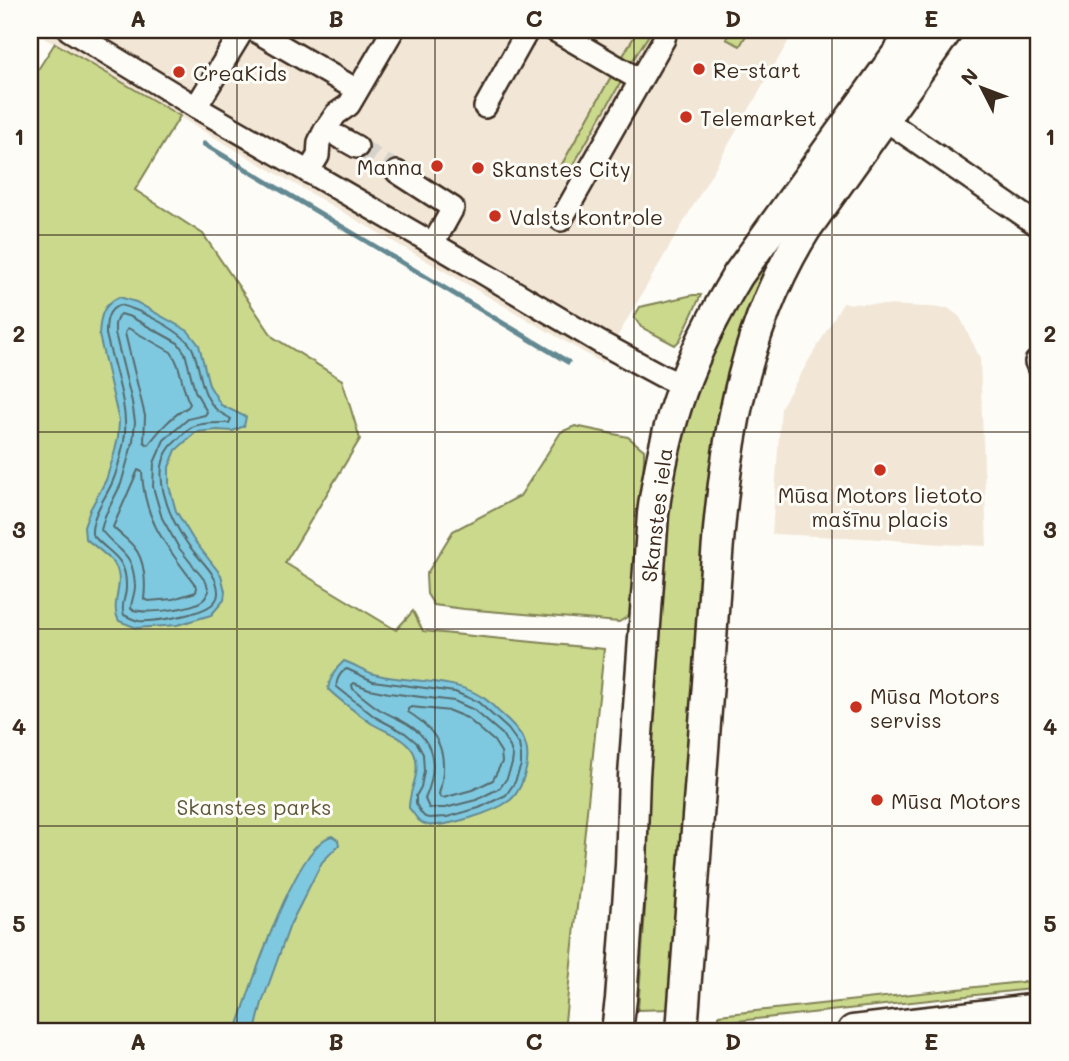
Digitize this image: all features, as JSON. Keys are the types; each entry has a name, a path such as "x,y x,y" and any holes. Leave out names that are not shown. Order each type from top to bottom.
{"main road":[{"name":"Skanstes iela","path":"682,1031 721,509 735,411 748,357 758,325 793,249 884,119 931,32"},
{"name":"Skanstes iela","path":"617,1031 627,920 653,514 665,442 682,385 718,307 738,275 931,32"},
{"path":"853,1031 1039,1009"}],"street":[{"path":"69,30 196,107 313,164 433,244 601,343 682,385"},
{"path":"196,107 243,30"},
{"path":"254,30 353,97"},
{"path":"313,164 325,131 336,114 353,97 393,30"},
{"path":"485,107 528,30"},
{"path":"554,30 640,80"},
{"path":"561,220 664,39 666,30"},
{"path":"313,164 332,149 348,142 353,97"},
{"path":"884,119 1039,226"},
{"path":"397,172 453,208 433,244"}],"shaded area":[{"path":"30,30 795,30 602,363"},
{"name":"Mūsa Motors lietoto mašīnu placis","path":"843,303 948,308 960,317 980,358 987,546 772,534 781,407"}],"green space":[{"path":"638,30 652,30 633,60 620,61"},
{"path":"731,30 749,30 740,46 726,39"},
{"name":"Skanstes parks","path":"55,43 180,116 135,190 203,234 273,337 342,380 360,439 285,563 396,630 413,611 423,631 604,649 564,1031 30,1031 30,82"},
{"path":"613,73 621,82 568,174 557,173"},
{"path":"792,224 749,308 735,353 673,1009 638,1010 647,880 647,745 670,485 679,434 726,314"},
{"path":"701,295 680,340 675,345 641,327 634,317 640,307"},
{"path":"575,426 628,437 644,450 632,614 619,622 434,605 427,594 426,575 453,531 520,496 561,432"},
{"path":"1039,980 1039,988 728,1022 719,1019 719,1015"}],"water":[{"path":"119,297 136,302 188,331 199,345 209,385 221,405 246,417 244,426 233,431 196,432 176,450 169,467 169,486 176,511 193,539 221,575 225,591 224,600 211,615 177,625 137,628 119,621 116,614 118,572 109,558 85,538 84,527 106,480 118,438 119,421 99,335 103,312"},
{"path":"344,661 378,675 459,687 486,700 520,733 527,749 526,768 516,794 500,806 470,818 438,825 421,822 409,808 417,767 410,747 398,737 371,723 328,689 333,674"},
{"path":"332,836 338,840 339,845 322,862 290,925 262,1003 255,1031 236,1031 262,955 289,891 318,845"}],"waterway":[{"path":"204,144 568,362"}],"tunnel":[{"path":"357,147 397,172"}],"place":[{"name":"Re-start","path":"699,69"},
{"name":"CreaKids","path":"179,72"},
{"name":"Telemarket","path":"686,117"},
{"name":"Manna","path":"437,166"},
{"name":"Skanstes City","path":"478,168"},
{"name":"Valsts kontrole","path":"495,216"},
{"name":"Mūsa Motors lietoto mašīnu placis","path":"880,470"},
{"name":"Mūsa Motors serviss","path":"856,707"},
{"name":"Mūsa Motors","path":"877,800"}]}
